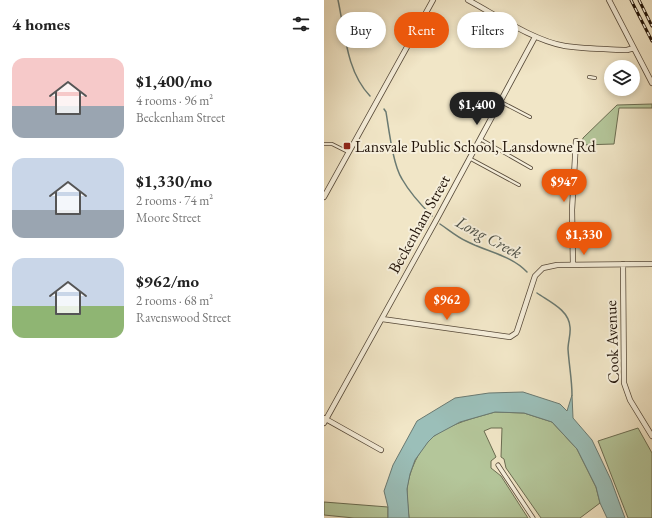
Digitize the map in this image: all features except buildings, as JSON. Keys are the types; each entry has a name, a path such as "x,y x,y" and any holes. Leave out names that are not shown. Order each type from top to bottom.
{"street":[{"path":"324,197 432,0"},
{"path":"468,0 535,37 564,46 627,50 634,48"},
{"path":"609,0 652,83"},
{"name":"Beckenham Street","path":"325,420 382,319 535,37"},
{"path":"573,265 572,210 576,141"},
{"name":"Cook Avenue","path":"623,264 624,383 630,400 652,436"},
{"path":"382,319 510,337 516,334 532,281 537,272 543,268 552,265 652,264"},
{"path":"325,420 381,450"},
{"path":"498,464 533,518"}],"lane":[{"path":"589,77 594,78"},
{"path":"500,101 530,118"},
{"path":"480,139 531,168"},
{"path":"324,144 332,144 349,152"},
{"path":"469,158 519,186"}],"green space":[{"path":"652,104 652,108 619,108 614,144 581,145 583,138 617,105"},
{"path":"495,412 524,413 552,422 577,449 596,487 600,503 580,518 541,518 506,468 504,459 501,457 502,428 491,428 484,431 496,457 491,461 491,468 501,476 528,518 409,518 407,493 408,483 412,468 424,446 441,431 463,421"},
{"path":"638,428 652,453 652,518 628,518 598,441"},
{"path":"324,502 388,507 388,518 354,518 324,515"}],"water":[{"path":"523,392 560,404 567,411 572,395 573,418 592,440 611,480 625,518 607,518 600,503 596,487 577,449 552,422 524,413 495,412 460,422 434,436 415,460 410,474 407,489 409,518 388,518 388,507 384,491 393,465 417,421 455,398 489,393"}],"waterway":[{"name":"Long Creek","path":"338,0 351,63 362,86 370,96"},
{"name":"Long Creek","path":"384,109 386,112 392,147 399,173 412,194 432,216"},
{"name":"Long Creek","path":"440,224 474,245 514,262 527,272"},
{"name":"Long Creek","path":"537,293 563,311 569,321 570,330 568,349 572,395"}],"railway":[{"path":"631,0 652,41"},
{"path":"639,0 652,26"}],"place":[{"name":"Lansvale Public School, Lansdowne Rd","path":"347,146"}]}
